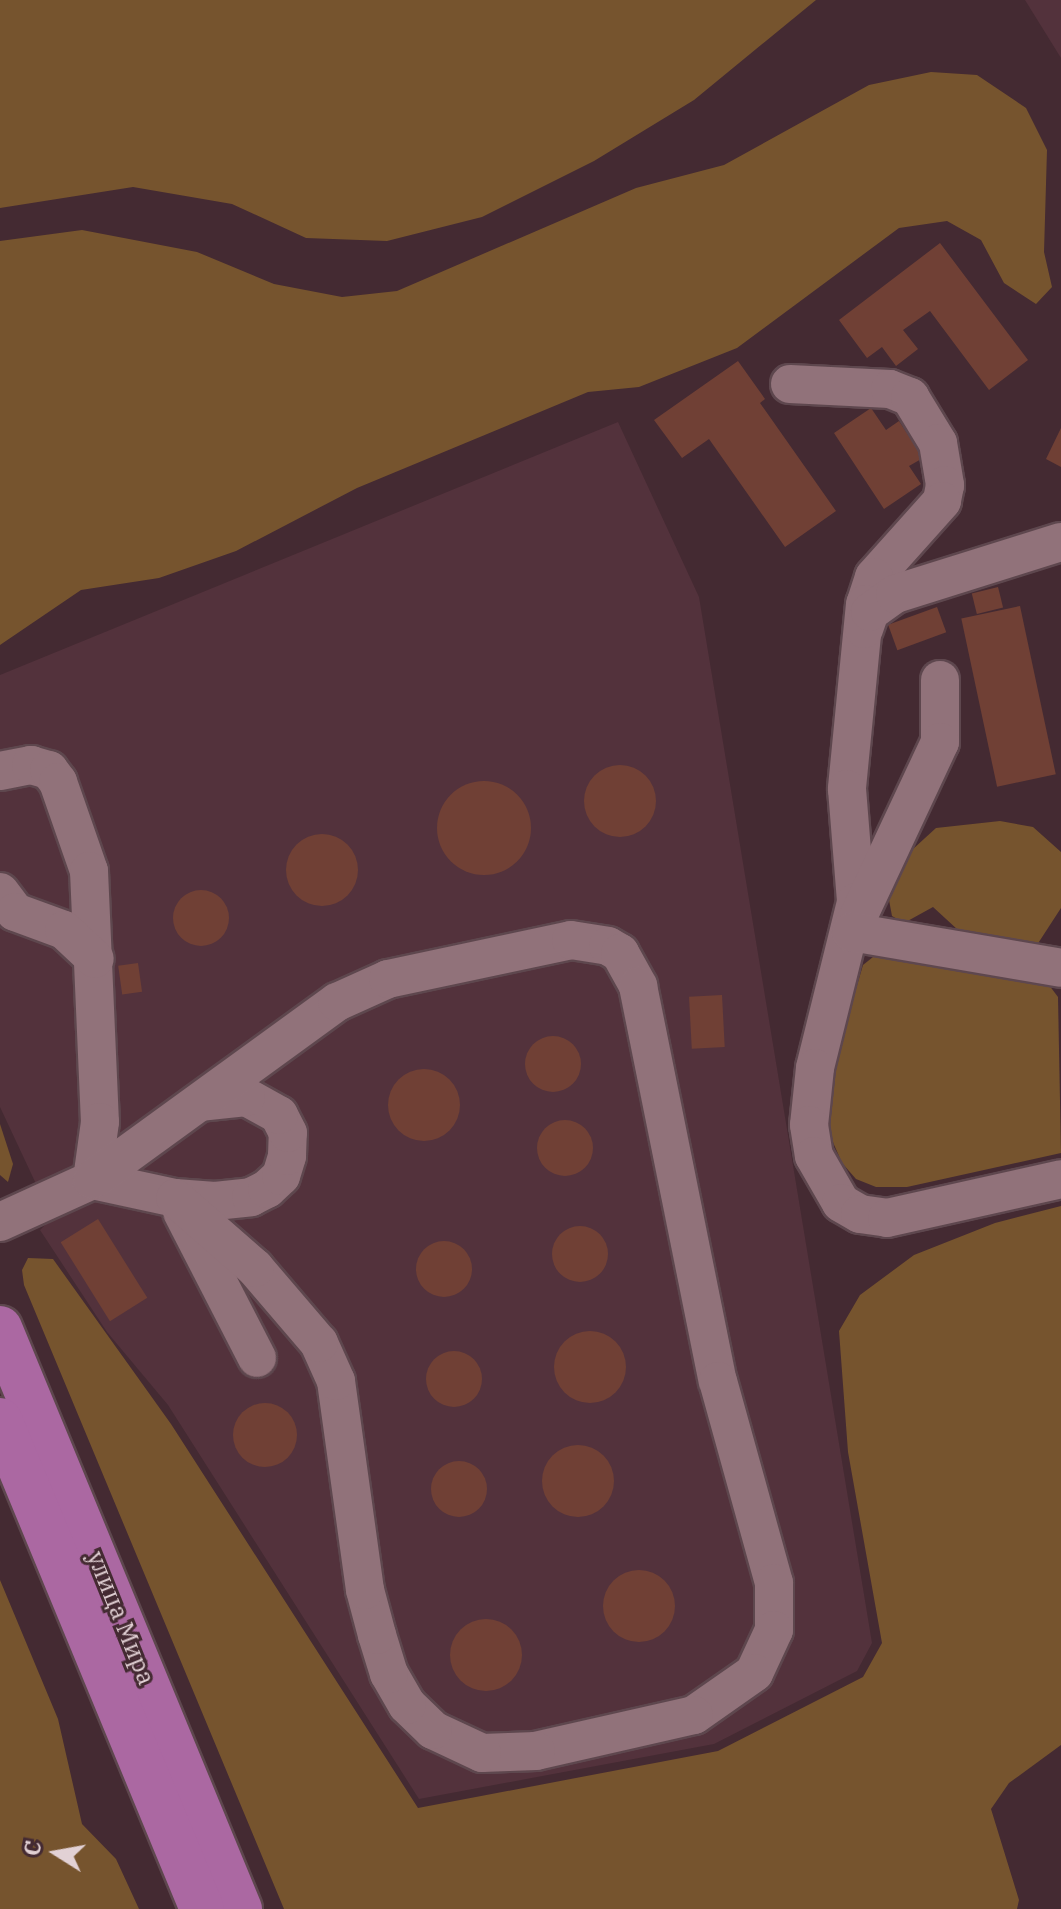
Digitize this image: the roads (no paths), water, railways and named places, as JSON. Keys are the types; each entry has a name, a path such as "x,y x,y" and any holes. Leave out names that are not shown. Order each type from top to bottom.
{"main road":[{"name":"улица Мира","path":"0,1328 240,1909"},
{"name":"улица Мира","path":"0,1420 202,1909"}],"street":[{"path":"790,384 890,389 910,397 941,453 942,501 874,577 864,629 847,789 857,877 851,932 810,1101 814,1156 841,1203 860,1214 908,1216 1061,1179"},
{"path":"864,629 870,612 895,594 1061,542"},
{"path":"851,932 940,742 940,680"},
{"path":"0,771 31,765 49,770 58,782 89,871 100,1122 92,1180"},
{"path":"0,892 15,912 64,930 95,959"},
{"path":"851,932 1061,968"},
{"path":"0,1222 92,1180 337,1002 388,979 571,940 589,939 620,953 638,986 718,1381 774,1583 774,1630 754,1673 694,1715 536,1751 482,1753 433,1730 407,1705 389,1674 377,1635 365,1590 336,1381 319,1343 255,1268 175,1198"},
{"path":"92,1180 175,1198 251,1197 281,1176 287,1156 288,1133 279,1115 265,1104 246,1097 201,1102"},
{"path":"175,1198 257,1358"}]}
